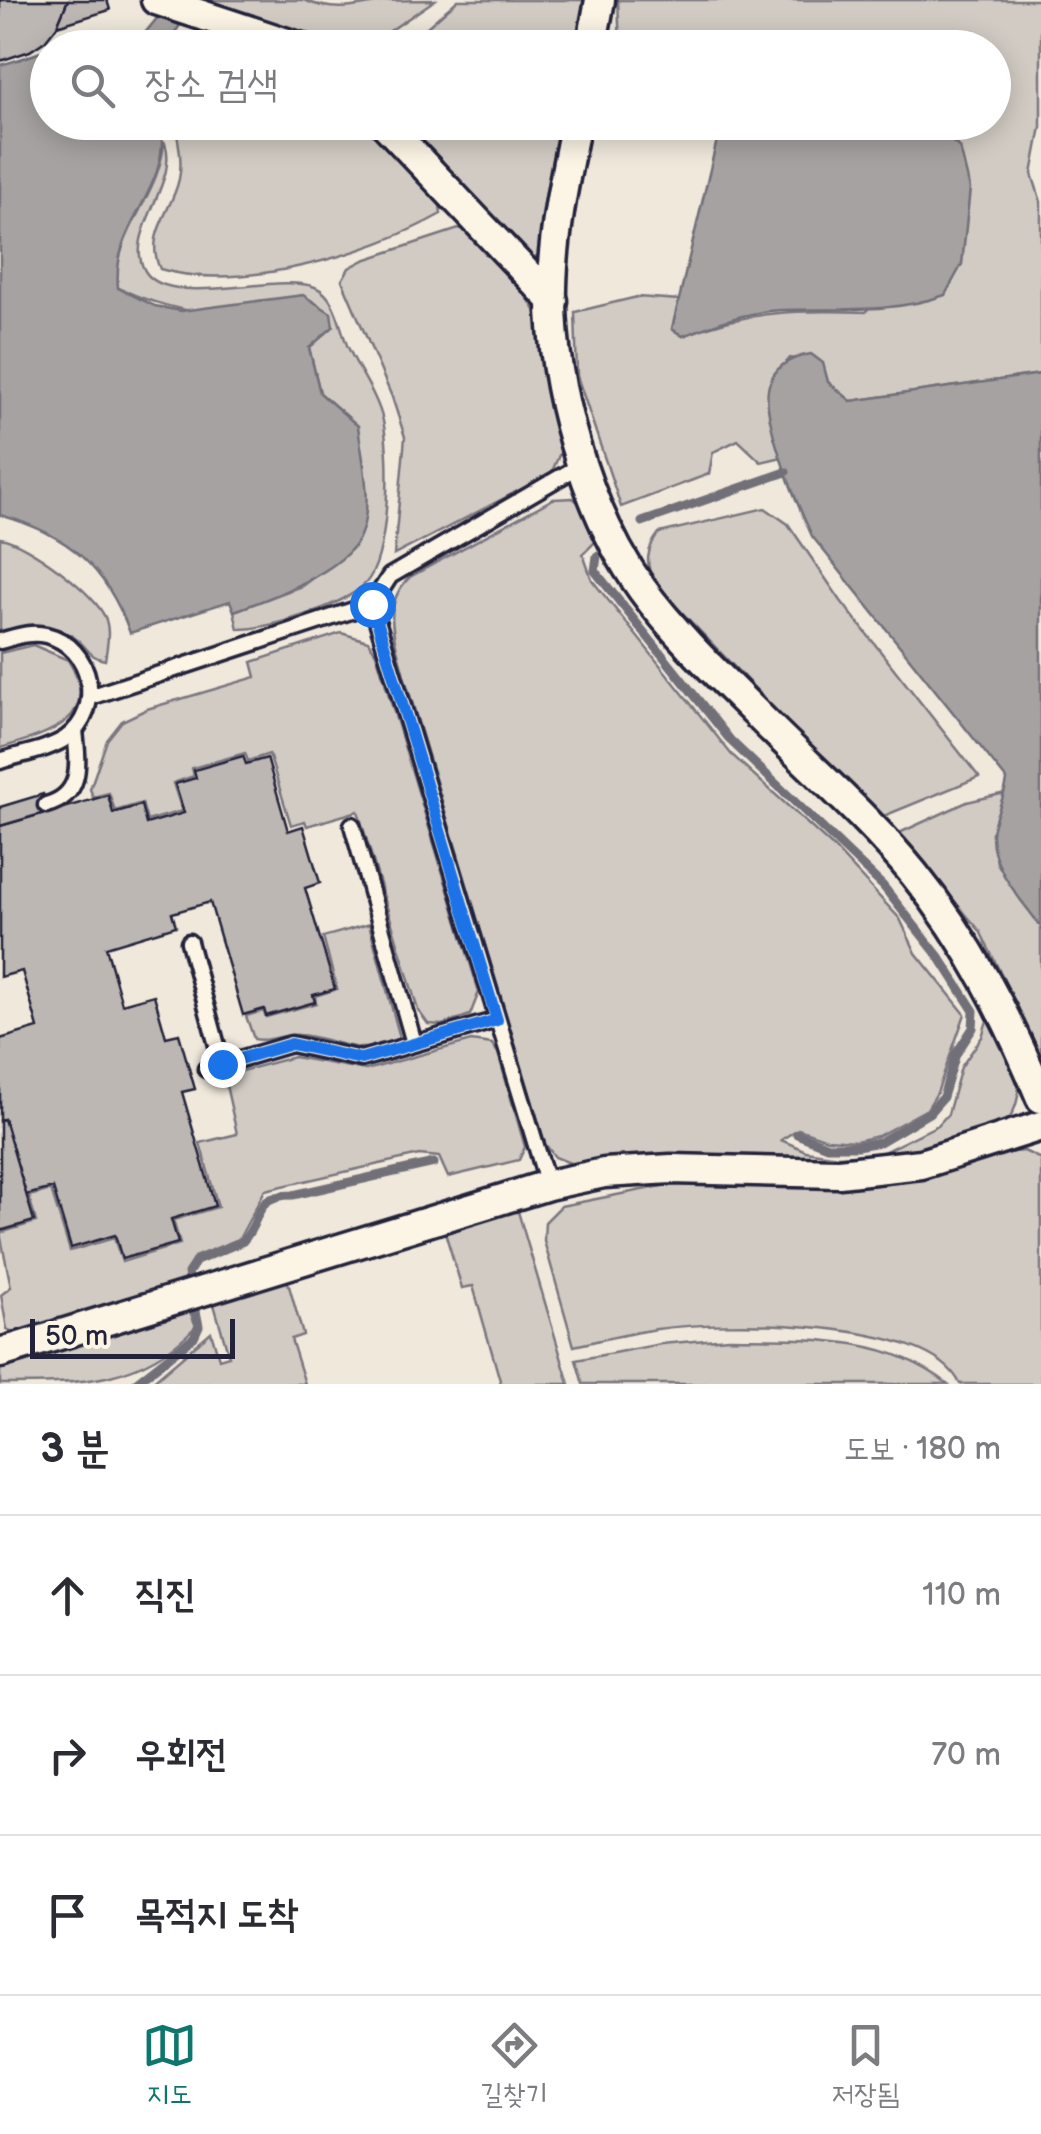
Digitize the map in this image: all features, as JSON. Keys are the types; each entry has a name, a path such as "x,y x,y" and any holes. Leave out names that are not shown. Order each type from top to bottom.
{"street":[{"path":"594,30 600,0"},
{"path":"160,3 245,30"},
{"path":"400,140 553,301"},
{"path":"573,140 556,247 555,344 581,465 641,588 689,644 914,874 972,954 1012,1028 1041,1098"},
{"path":"0,1352 548,1185 604,1173 671,1169 840,1173 889,1168 922,1164 1041,1126"}],"lane":[{"path":"90,696 372,604 390,576 581,465"},
{"path":"372,604 548,1185"},
{"path":"0,641 32,634 60,640 82,661 90,696 75,730 78,771 74,786 61,801 46,805"},
{"path":"0,760 50,746 75,730"},
{"path":"352,825 414,1043"},
{"path":"188,942 222,1064"},
{"path":"206,1069 291,1044 361,1059 497,1020"}],"shaded area":[{"path":"172,0 196,0 177,30 147,30"},
{"path":"208,0 304,0 345,8 385,1 435,0 391,30 290,30 209,5"},
{"path":"458,0 591,0 585,30 424,30"},
{"path":"618,0 1041,0 1041,127 1032,174 1041,202 1041,374 851,401 828,382 822,363 790,358 768,395 782,457 761,462 738,440 713,452 709,474 621,507 577,376 575,312 637,297 679,300 672,329 683,336 751,316 866,312 960,148 950,140 1011,140 1011,30 619,30"},
{"path":"30,56 30,140 162,140 158,169 124,243 118,288 155,306 181,311 303,295 331,313 333,327 309,348 320,393 358,426 366,510 360,536 352,549 323,572 234,611 230,601 130,633 109,589 81,556 46,532 0,515 0,65"},
{"path":"178,140 387,140 439,196 441,214 378,243 304,266 228,276 160,269 155,245 176,191"},
{"path":"415,140 562,140 538,255 529,260"},
{"path":"717,140 950,140 960,148 970,189 962,264 945,295 884,308 757,313 683,336 672,329"},
{"path":"164,141 165,173 141,241 145,271 158,282 176,288 298,284 322,291 332,304 383,421 386,506 373,571 365,584 340,600 268,625 238,629 234,611 302,586 354,547 358,426 320,393 309,347 333,327 196,312 117,287 122,249 155,179"},
{"path":"465,227 520,285 535,310 562,448 551,474 394,555 405,437 342,280 349,268 364,260"},
{"path":"811,354 823,363 828,382 851,401 1041,374 1041,927 1009,884 993,847 993,828 1007,780 812,536 798,504 781,460 767,399 769,385 780,367"},
{"path":"573,498 587,510 600,537 583,554 592,580 731,754 835,849 900,919 916,953 965,1014 937,1093 927,1109 878,1136 856,1141 827,1139 798,1129 781,1140 806,1151 838,1156 879,1154 938,1125 948,1114 961,1067 982,1037 991,1007 1011,1052 1018,1082 1018,1097 1004,1126 917,1155 842,1166 652,1161 575,1165 555,1157 545,1144 404,675 392,623 395,599 410,577 553,499"},
{"path":"765,508 788,524 841,601 979,777 879,818 654,583 648,557 659,533"},
{"path":"0,538 43,559 90,597 106,620 105,660 70,635 51,627 0,632"},
{"path":"341,633 368,641 376,653 479,992 470,1015 442,1025 428,1024 418,1010 358,811 307,826 305,821 291,825 269,754 248,761 245,753 192,768 194,776 173,783 182,811 147,821 142,803 115,811 109,793 93,797 90,789 107,740 122,721 147,709 256,677 252,662"},
{"path":"33,645 68,660 78,680 80,697 65,722 0,748 0,653"},
{"path":"1005,793 992,832 997,863 1041,927 1041,1056 980,931 897,834 967,802"},
{"path":"369,924 400,1038 374,1048 300,1035 254,1039 246,1016 263,1011 266,1017 316,1003 315,996 337,989 323,937"},
{"path":"471,1041 492,1044 498,1053 525,1147 519,1160 448,1177 439,1157 419,1155 265,1190 239,1239 194,1257 181,1286 17,1334 7,1329 1,1295 11,1287 0,1233 36,1222 29,1196 51,1190 70,1251 114,1238 122,1262 180,1244 173,1220 218,1207 200,1143 237,1134 226,1085 230,1074 294,1057 366,1070"},
{"path":"1024,1151 1041,1159 1041,1384 960,1384 941,1362 909,1346 821,1328 687,1326 574,1346 544,1241 545,1222 561,1206 662,1186"},
{"path":"517,1208 569,1384 501,1384 473,1286 462,1288 444,1229"},
{"path":"287,1279 303,1335 291,1339 305,1384 150,1384 211,1332 219,1359 229,1356 213,1301"},
{"path":"188,1307 196,1326 153,1360 131,1370 83,1381 0,1384 0,1363"},
{"path":"728,1338 815,1340 871,1348 924,1368 948,1384 583,1384 576,1360 661,1344"}],"building":[{"path":"0,0 68,0 54,30 30,30 30,51 0,61"},
{"path":"68,0 107,0 110,10 57,26"},
{"path":"243,756 246,764 267,758 288,831 303,826 320,883 305,888 335,989 313,995 315,1002 266,1016 264,1009 243,1015 210,902 172,913 176,926 106,947 122,1004 154,995 166,1037 179,1034 195,1089 182,1092 215,1206 171,1219 178,1243 122,1259 115,1235 71,1248 53,1188 26,1195 4,1119 0,1120 0,1039 38,1028 22,971 0,977 0,826 108,795 113,813 141,805 146,824 184,813 175,784 196,778 194,770"},
{"path":"43,794 48,812 0,826 0,807"},
{"path":"4,1119 34,1221 0,1231 0,1120"}],"waterway":[{"path":"642,522 786,472"},
{"path":"597,556 595,571 731,741 883,886 940,958 974,1011 973,1028 956,1054 943,1097 929,1113 880,1142 857,1146 827,1146 797,1134"},
{"path":"134,1384 194,1337 199,1326 188,1273 196,1261 243,1241 265,1203 280,1196 434,1163"}],"route":[{"path":"222,1064 291,1044 361,1059 497,1020 372,604"}]}
